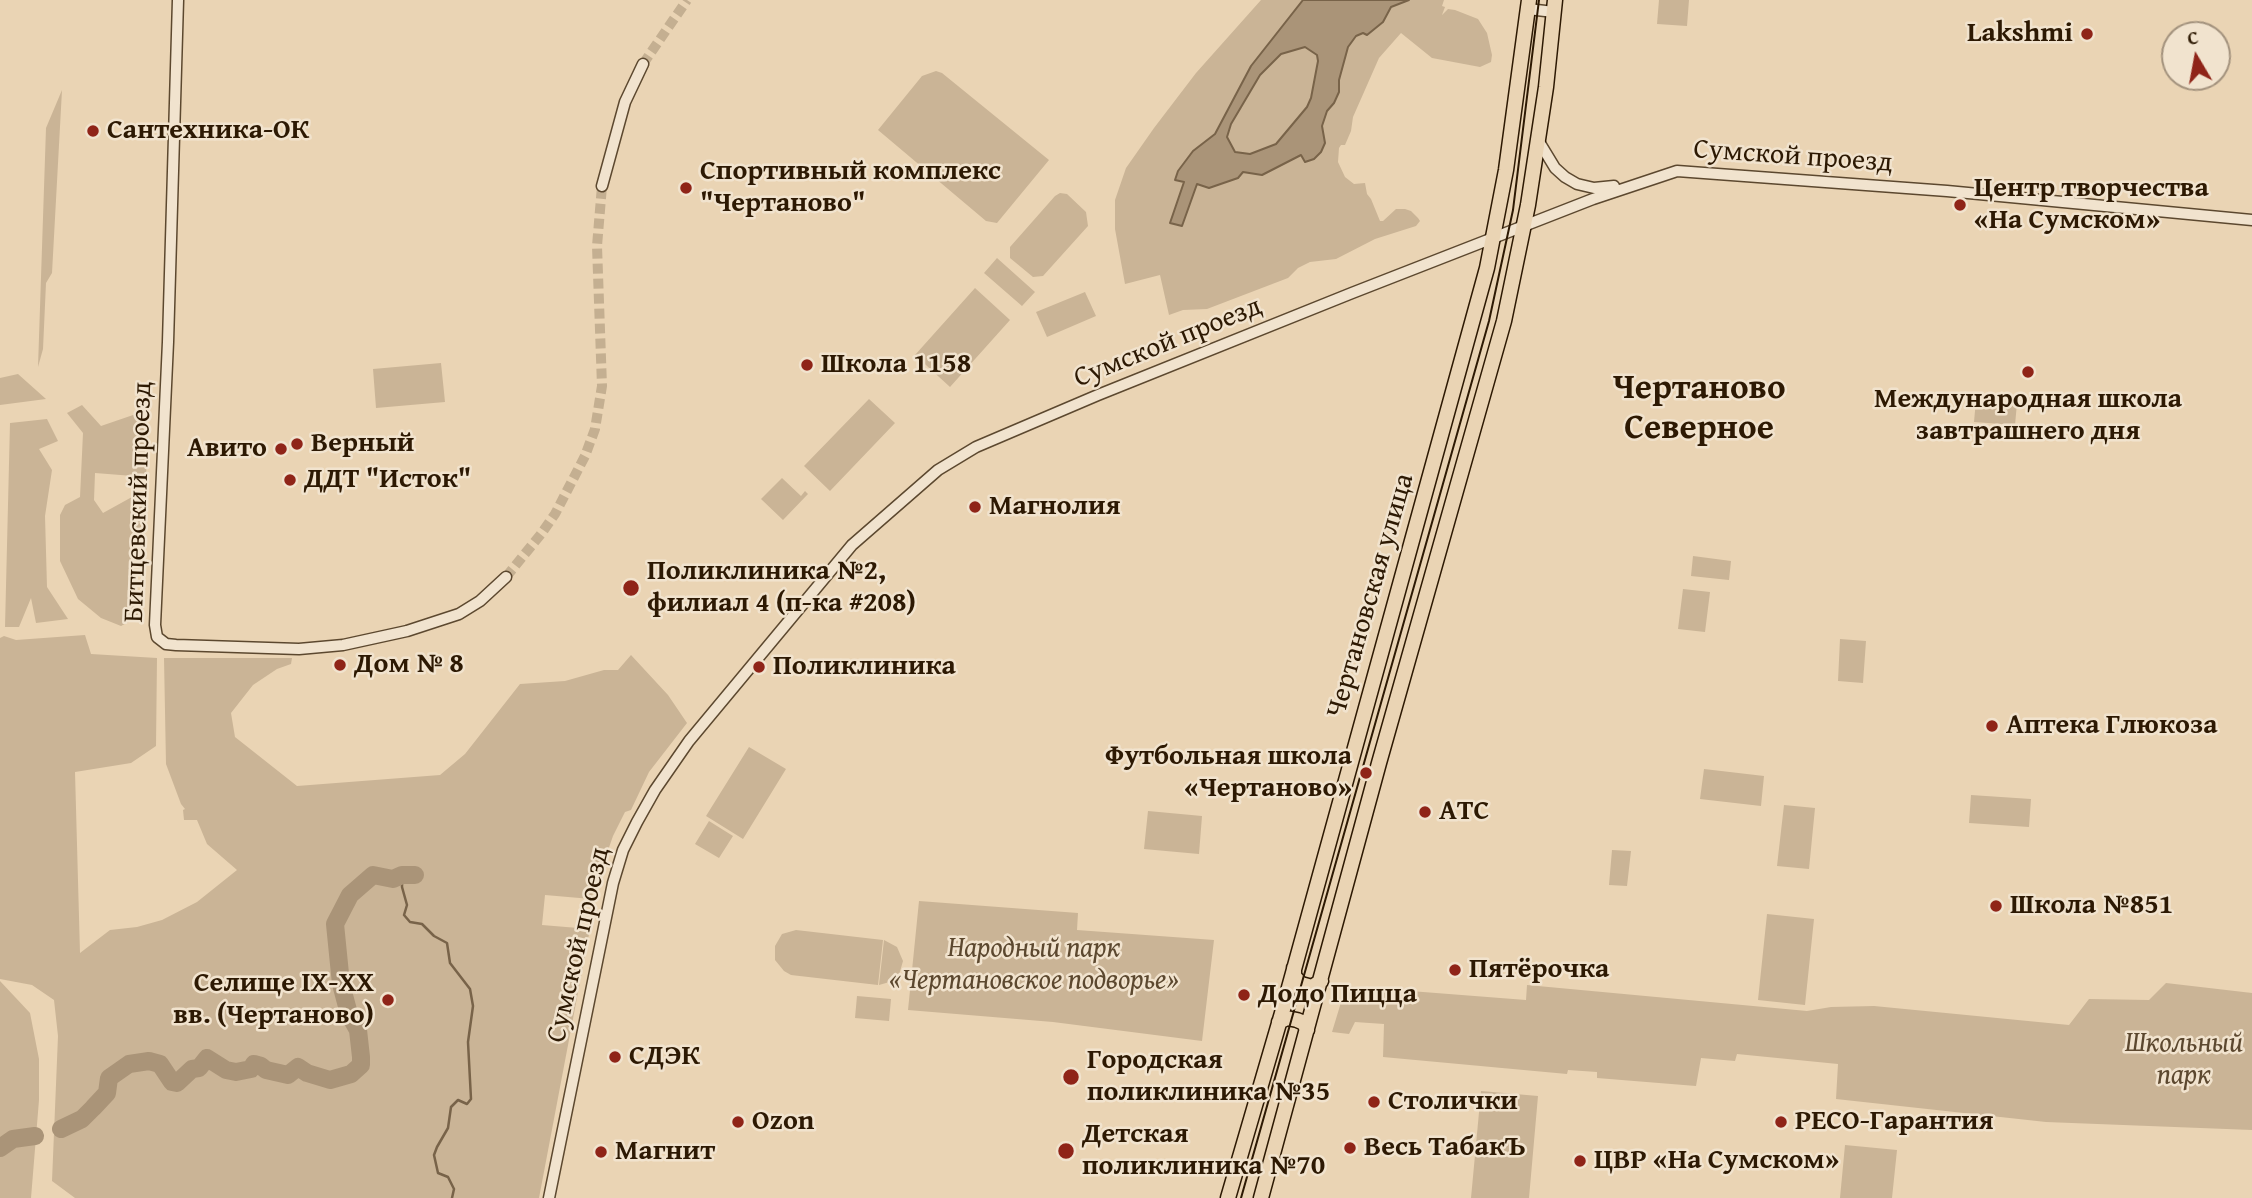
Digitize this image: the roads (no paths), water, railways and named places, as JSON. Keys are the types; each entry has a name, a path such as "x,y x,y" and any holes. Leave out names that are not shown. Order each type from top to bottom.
{"main road":[{"name":"Чертановская улица","path":"1228,1198 1473,320 1506,170 1528,4"},
{"name":"Чертановская улица","path":"1261,1198 1379,763 1504,321 1525,226 1554,6"},
{"path":"1294,968 1294,976 1301,984 1312,987 1321,981"},
{"path":"1279,1022 1287,1018 1297,1020 1304,1023 1307,1030"}],"street":[{"name":"Битцевский проезд","path":"178,0 168,342 155,625 157,637 162,642 176,645 299,649 343,645 407,631 459,614 480,601 506,577"},
{"path":"1528,4 1554,6"},
{"path":"602,186 625,102 643,64"},
{"path":"1538,140 1555,168 1577,184 1606,188 1644,181"},
{"name":"Сумской проезд","path":"549,1198 613,883 623,850 655,790 689,741 852,545 938,470 992,438 1493,238 1677,171 1947,191 2252,219"}],"waterway":[{"path":"61,1129 82,1119 107,1093 109,1078 129,1064 149,1061 160,1064 172,1082 177,1083 192,1069 199,1068 207,1058 226,1070 236,1072 251,1069 254,1064 288,1075 298,1067 307,1073 330,1080 351,1074 361,1065 361,1057 358,1030 349,1014 341,984 335,924 350,895 373,875 393,879 402,875 415,875"},
{"path":"402,875 407,905 404,915 410,922 422,924 434,936 447,943 450,963 470,989 473,1006 468,1042 471,1099 467,1104 458,1100 451,1107 448,1128 434,1155 438,1173 448,1177 454,1189 452,1198"},
{"path":"0,1148 13,1139 35,1136"}],"tunnel":[{"path":"643,64 687,0"},
{"path":"506,577 555,514 585,456 595,429 602,386 597,246 602,186"}],"tram line":[{"path":"1241,1198 1489,321 1513,210 1539,0"}],"place":[{"name":"Lakshmi","path":"2087,34"},
{"name":"Сантехника-ОК","path":"93,131"},
{"name":"Спортивный комплекс \"Чертаново\"","path":"686,188"},
{"name":"Центр творчества «На Сумском»","path":"1960,205"},
{"name":"Школа 1158","path":"807,365"},
{"name":"Международная школа завтрашнего дня","path":"2028,372"},
{"name":"Верный","path":"297,444"},
{"name":"Авито","path":"281,449"},
{"name":"ДДТ \"Исток\"","path":"290,480"},
{"name":"Магнолия","path":"975,507"},
{"name":"Поликлиника №2, филиал 4 (п-ка #208)","path":"631,588"},
{"name":"Дом № 8","path":"340,665"},
{"name":"Поликлиника","path":"759,667"},
{"name":"Аптека Глюкоза","path":"1992,726"},
{"name":"Футбольная школа «Чертаново»","path":"1366,773"},
{"name":"АТС","path":"1425,812"},
{"name":"Школа №851","path":"1996,906"},
{"name":"Пятёрочка","path":"1455,970"},
{"name":"Додо Пицца","path":"1244,995"},
{"name":"Селище IX-XX вв. (Чертаново)","path":"388,1000"},
{"name":"СДЭК","path":"615,1057"},
{"name":"Городская поликлиника №35","path":"1071,1077"},
{"name":"Столички","path":"1374,1102"},
{"name":"Ozon","path":"738,1122"},
{"name":"РЕСО-Гарантия","path":"1781,1122"},
{"name":"Весь ТабакЪ","path":"1350,1148"},
{"name":"Детская поликлиника №70","path":"1066,1151"},
{"name":"Магнит","path":"601,1152"},
{"name":"ЦВР «На Сумском»","path":"1580,1161"}],"district":[{"name":"Чертаново Северное","path":"1699,409"}],"park label":[{"name":"Народный парк «Чертановское подворье»","path":"1034,965"},
{"name":"Школьный парк","path":"2184,1060"}]}
